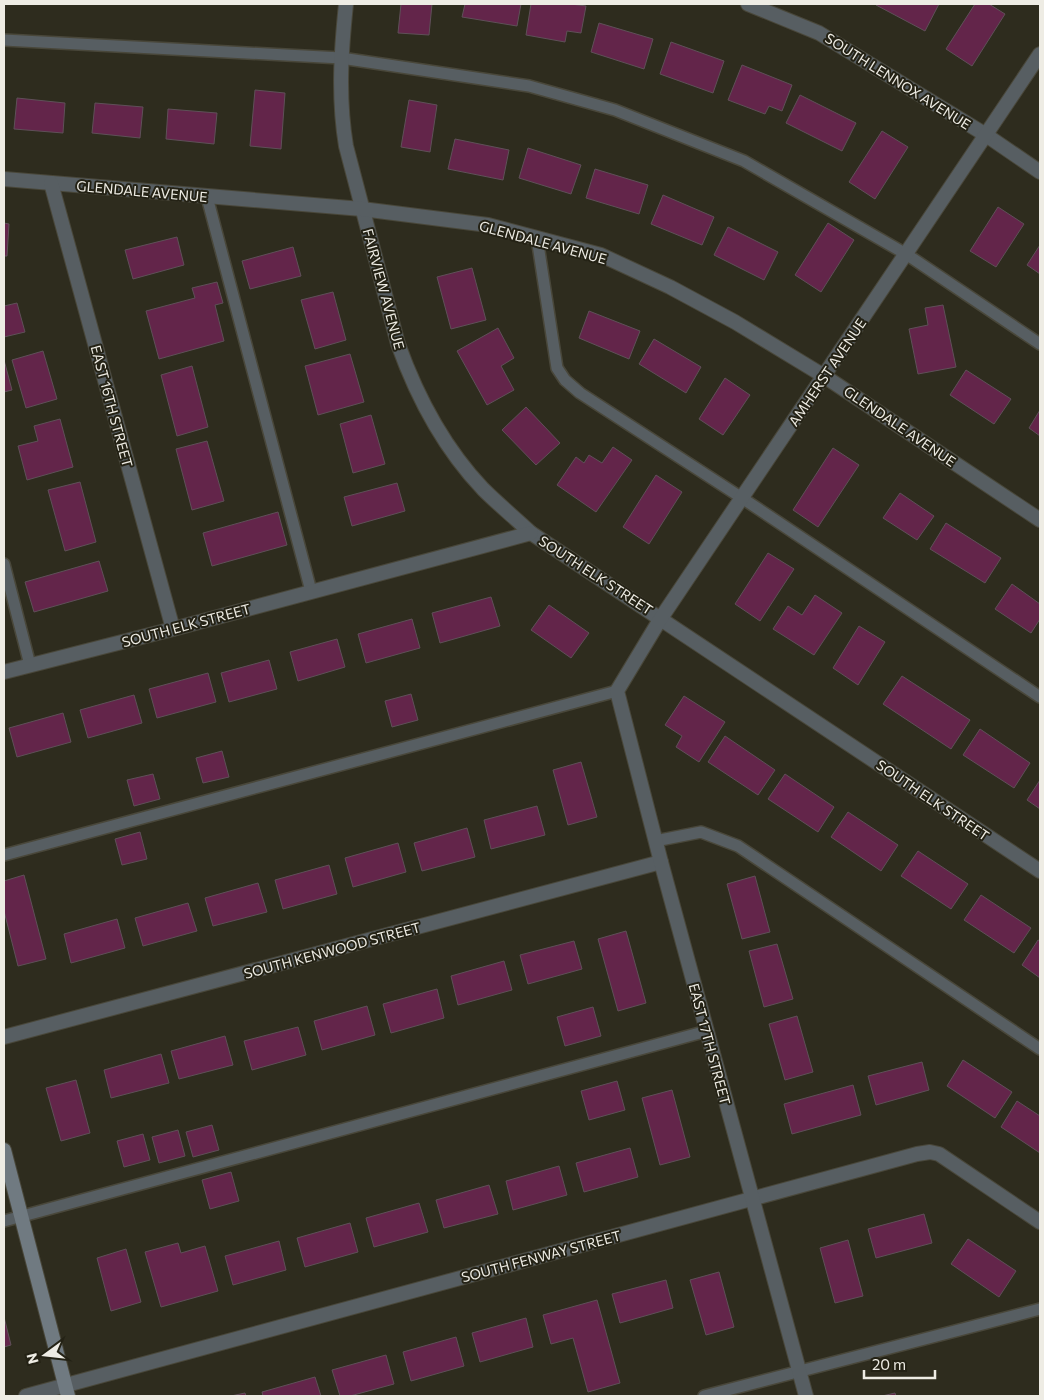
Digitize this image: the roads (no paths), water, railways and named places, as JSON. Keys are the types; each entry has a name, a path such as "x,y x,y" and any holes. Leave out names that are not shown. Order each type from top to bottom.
{"main road":[{"path":"4,1150 66,1391"}],"street":[{"name":"FAIRVIEW AVENUE","path":"346,4 341,58 342,123 346,146 398,344 422,403 437,429 464,467 484,490 532,532"},
{"name":"SOUTH LENNOX AVENUE","path":"748,4 819,33 986,135 1040,172"},
{"name":"AMHERST AVENUE","path":"617,691 661,618 1040,54"},
{"name":"GLENDALE AVENUE","path":"4,179 362,209 488,225 601,255 670,287 735,322 824,376 1040,520"},
{"name":"EAST 16TH STREET","path":"51,183 173,629"},
{"name":"SOUTH ELK STREET","path":"4,672 173,629 532,532 1040,871"},
{"name":"EAST 17TH STREET","path":"617,691 655,841 806,1396"},
{"name":"SOUTH KENWOOD STREET","path":"4,1038 661,862"},
{"name":"SOUTH FENWAY STREET","path":"26,1396 66,1391 751,1198 917,1154 930,1152 939,1154 1040,1222"}],"lane":[{"path":"4,40 341,58 529,86 615,110 744,161 906,254 1040,344"},
{"path":"207,197 311,591"},
{"path":"537,238 557,368 565,380 580,393 742,498 1040,697"},
{"path":"4,564 30,665"},
{"path":"4,855 617,691"},
{"path":"655,841 701,832 738,846 1040,1049"},
{"path":"4,1221 707,1031"},
{"path":"704,1396 1040,1310"}]}
